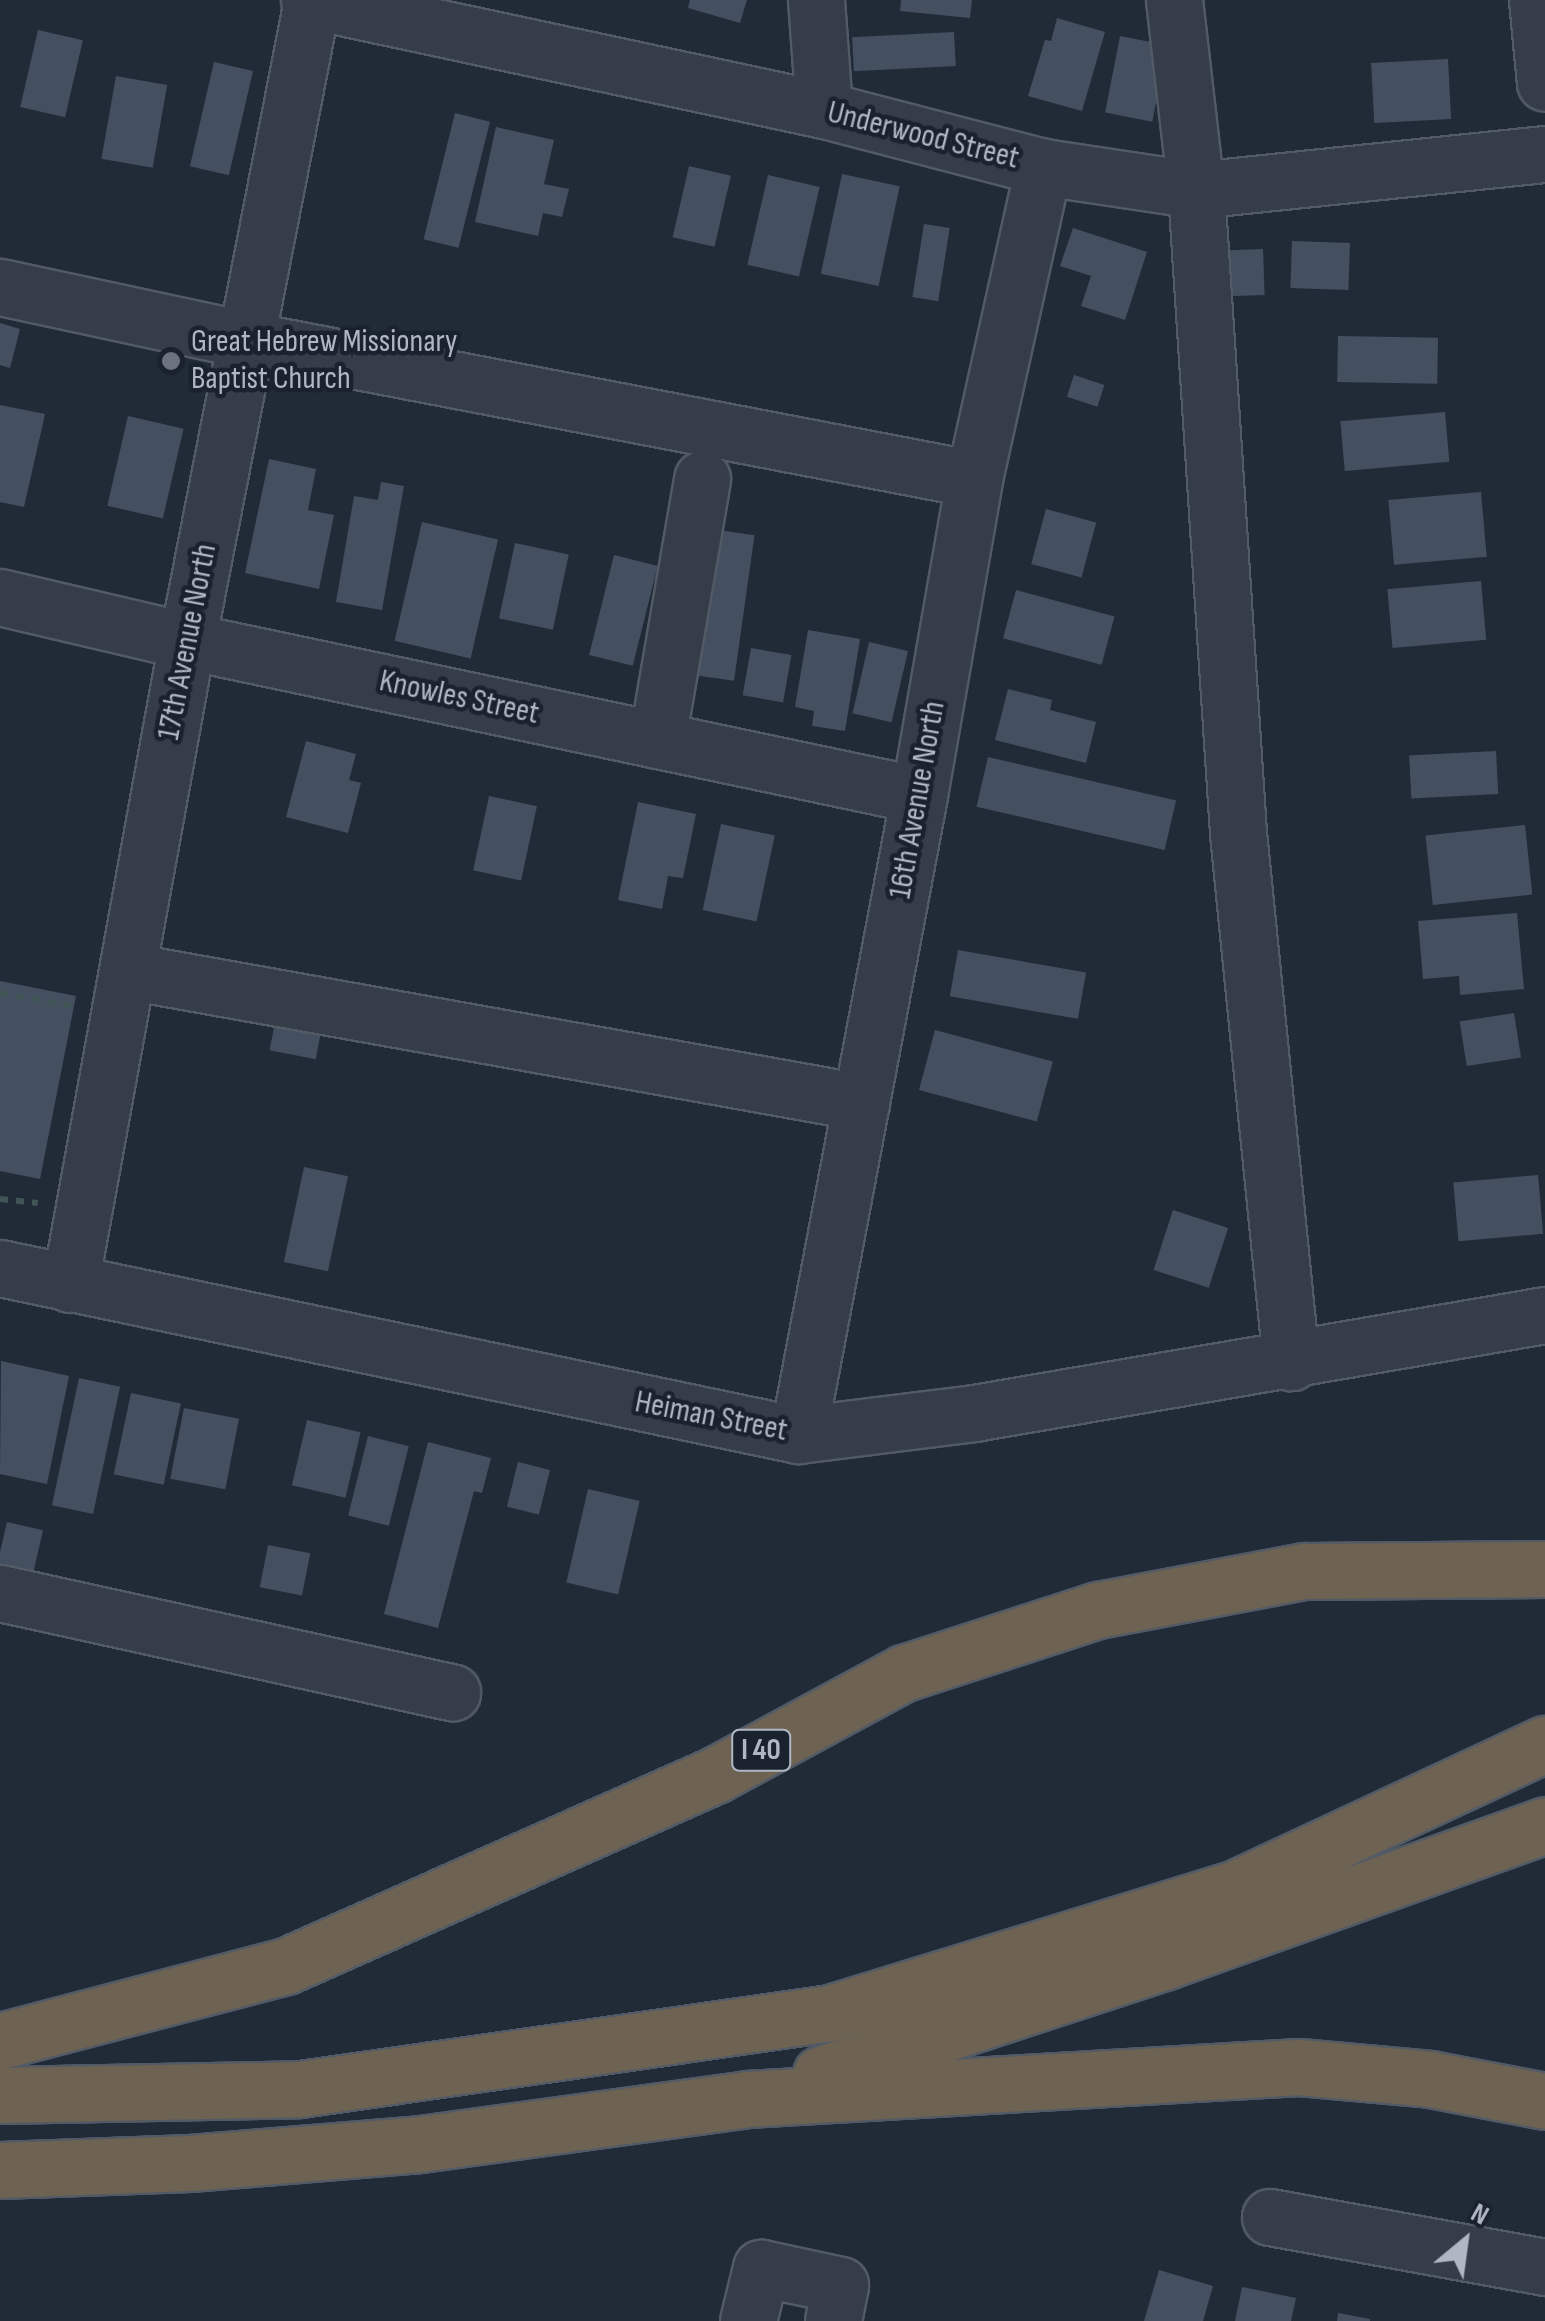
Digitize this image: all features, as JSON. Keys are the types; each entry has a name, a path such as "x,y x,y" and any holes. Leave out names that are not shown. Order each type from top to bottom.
{"highway":[{"name":"I 40","path":"0,2041 286,1966 714,1775 904,1674 1098,1610 1306,1571 1545,1568"},
{"path":"0,2095 300,2089 830,2013 1236,1888 1545,1744"},
{"path":"747,2098 1166,1961 1545,1824"},
{"path":"0,2170 190,2162 420,2144 747,2098 1299,2067 1430,2079 1545,2102"}],"street":[{"name":"Underwood Street","path":"310,0 446,16 1043,166 1196,190 1545,154"},
{"name":"17th Avenue North","path":"70,1284 187,641 248,340 310,0"},
{"path":"816,0 824,110"},
{"path":"1174,0 1196,190 1238,833 1291,1362"},
{"path":"1538,0 1545,83"},
{"name":"16th Avenue North","path":"798,1436 920,795 974,479 1043,166"},
{"path":"0,287 248,340 974,479"},
{"path":"657,740 702,479"},
{"name":"Knowles Street","path":"0,597 187,641 920,795"},
{"path":"128,971 861,1102"},
{"name":"Heiman Street","path":"0,1268 798,1436 974,1413 1291,1362 1545,1315"},
{"path":"0,1593 452,1692"},
{"path":"1270,2216 1545,2267"},
{"path":"748,2321 761,2268 836,2303"}],"path":[{"path":"0,993 89,1009"},
{"path":"0,1199 49,1206"}],"building":[{"path":"690,0 747,0 740,23 688,8"},
{"path":"901,0 972,0 970,18 900,11"},
{"path":"1057,18 1105,32 1082,111 1028,96 1045,40 1051,41"},
{"path":"38,30 83,40 65,117 20,107"},
{"path":"954,32 956,66 854,71 852,37"},
{"path":"1120,36 1167,45 1152,122 1105,113"},
{"path":"1448,59 1451,119 1374,123 1371,63"},
{"path":"214,62 253,71 229,175 190,166"},
{"path":"116,76 167,85 153,168 101,159"},
{"path":"455,113 490,122 458,248 424,239"},
{"path":"496,127 554,140 544,184 569,189 562,217 543,213 538,236 475,222"},
{"path":"689,166 731,176 714,247 673,237"},
{"path":"842,174 900,186 879,286 821,274"},
{"path":"768,175 820,187 799,277 747,265"},
{"path":"924,224 950,228 938,301 912,297"},
{"path":"1073,228 1147,252 1125,320 1081,306 1091,276 1060,266"},
{"path":"1292,241 1350,243 1348,290 1290,288"},
{"path":"1263,249 1265,295 1211,297 1209,251"},
{"path":"0,323 20,329 10,368 0,365"},
{"path":"1338,336 1438,338 1437,384 1337,382"},
{"path":"1074,375 1104,385 1097,407 1067,397"},
{"path":"0,405 45,414 24,507 0,502"},
{"path":"1445,412 1449,462 1345,471 1340,421"},
{"path":"128,416 184,429 163,518 107,506"},
{"path":"269,459 316,469 308,510 334,515 319,589 245,573"},
{"path":"381,482 404,486 382,610 336,602 354,496 378,500"},
{"path":"1481,492 1487,557 1394,565 1388,500"},
{"path":"1046,509 1096,522 1081,578 1031,564"},
{"path":"422,522 498,540 471,658 395,641"},
{"path":"703,528 754,535 734,681 683,674"},
{"path":"515,543 569,554 553,630 499,618"},
{"path":"614,555 658,566 633,666 589,655"},
{"path":"1481,581 1486,640 1392,648 1387,589"},
{"path":"1016,590 1115,616 1102,665 1003,638"},
{"path":"808,630 860,639 845,731 812,726 814,711 795,707"},
{"path":"869,642 908,651 892,722 853,713"},
{"path":"751,648 791,655 783,702 743,695"},
{"path":"1008,689 1052,700 1050,710 1096,722 1086,763 995,740"},
{"path":"306,741 356,754 349,780 361,783 348,833 286,817"},
{"path":"1496,751 1498,794 1411,798 1409,756"},
{"path":"988,757 1176,800 1165,850 977,807"},
{"path":"489,796 537,806 521,881 473,870"},
{"path":"638,802 696,814 683,878 668,876 662,909 618,900"},
{"path":"721,824 775,835 757,922 703,910"},
{"path":"1525,825 1532,895 1433,905 1426,835"},
{"path":"1517,913 1524,989 1460,995 1459,976 1423,979 1418,921"},
{"path":"958,950 1086,973 1078,1019 950,996"},
{"path":"0,981 76,996 40,1179 0,1171"},
{"path":"277,1012 323,1021 316,1059 270,1050"},
{"path":"1514,1013 1521,1057 1467,1066 1460,1022"},
{"path":"935,1030 1053,1062 1037,1121 919,1090"},
{"path":"304,1167 348,1176 328,1271 284,1262"},
{"path":"1538,1175 1543,1234 1458,1241 1453,1182"},
{"path":"1173,1210 1228,1228 1209,1288 1154,1270"},
{"path":"1,1361 69,1376 47,1484 0,1474"},
{"path":"79,1378 120,1387 93,1514 52,1505"},
{"path":"131,1393 181,1404 164,1485 114,1474"},
{"path":"184,1408 239,1419 225,1489 170,1479"},
{"path":"307,1420 361,1432 346,1498 292,1485"},
{"path":"368,1436 409,1446 389,1526 348,1516"},
{"path":"428,1442 491,1458 482,1493 474,1491 438,1628 384,1614"},
{"path":"518,1462 550,1470 539,1515 507,1507"},
{"path":"588,1489 640,1501 618,1594 566,1583"},
{"path":"7,1522 43,1530 32,1578 0,1571"},
{"path":"268,1545 310,1553 302,1595 260,1587"},
{"path":"1159,2270 1213,2286 1203,2321 1144,2321"},
{"path":"1242,2287 1296,2298 1291,2321 1235,2321"},
{"path":"1338,2313 1370,2319 1370,2321 1337,2321"}],"place":[{"name":"Great Hebrew Missionary Baptist Church","path":"171,361"}]}
